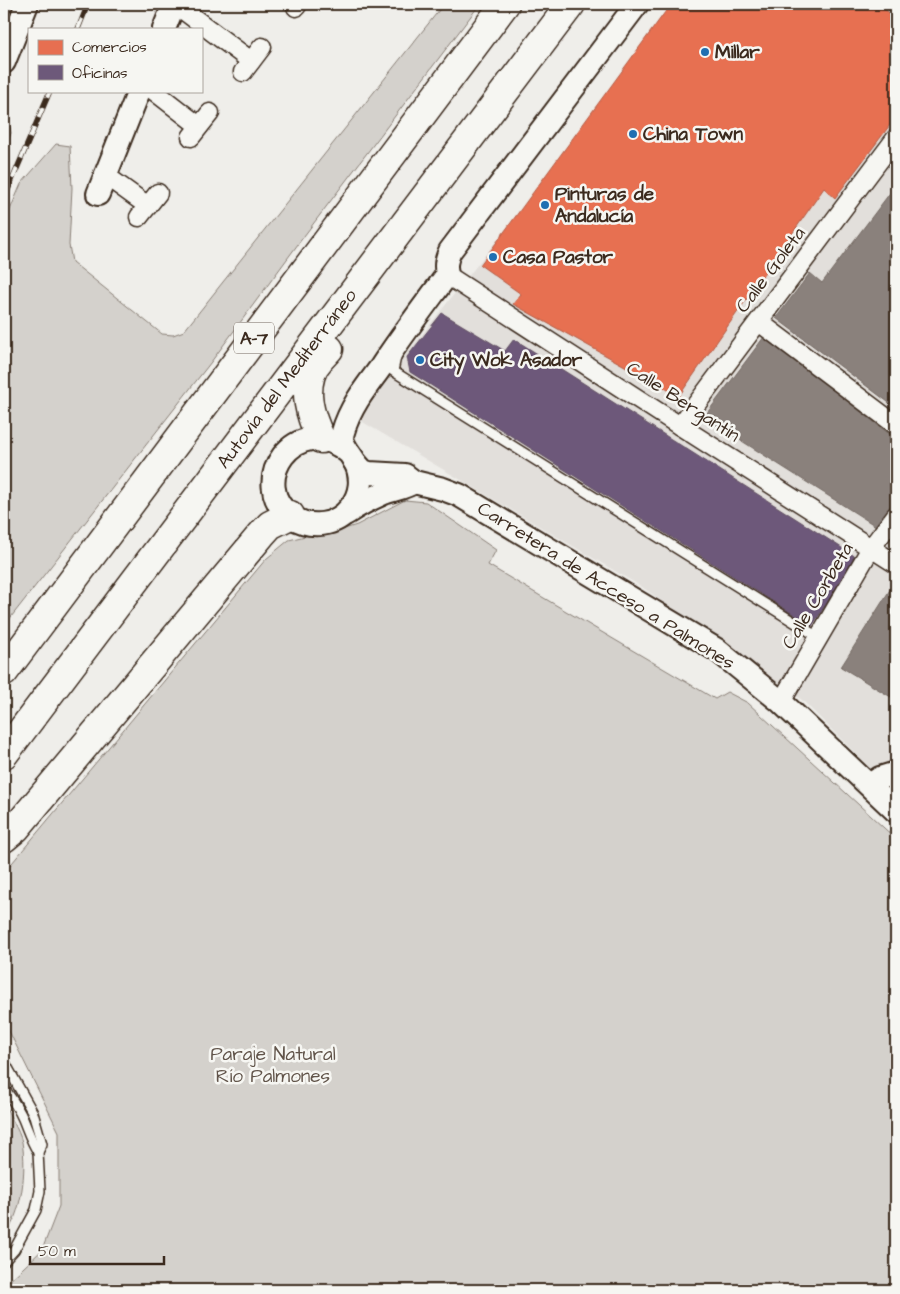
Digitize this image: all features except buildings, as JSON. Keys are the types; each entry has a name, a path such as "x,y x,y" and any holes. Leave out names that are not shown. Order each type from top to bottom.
{"highway":[{"name":"A-7","path":"4,672 505,4"},
{"name":"Autovía del Mediterráneo","path":"4,754 571,4"},
{"path":"321,439 308,406 308,390 314,368 388,271 388,246"},
{"path":"8,838 261,535 270,526 290,515"}],"street":[{"path":"4,62 27,4"},
{"path":"164,28 175,4 252,60"},
{"path":"342,516 355,501 359,491 358,470 342,441 342,434 353,406 447,275 446,259 450,251 637,4"},
{"path":"139,92 102,185 148,206"},
{"path":"155,92 200,126"},
{"name":"Calle Goleta","path":"680,426 896,138"},
{"name":"Calle Bergantín","path":"447,275 896,564"},
{"path":"759,322 896,425"},
{"path":"351,457 340,446 321,439 310,439 296,444 284,454 275,472 275,493 279,503 290,515 303,522 323,524 342,516 370,499 398,488 405,488 414,482"},
{"name":"Carretera de Acceso a Palmones","path":"351,457 363,471 405,475 414,482 459,495 717,650 781,702 870,785 894,804"},
{"name":"Calle Corbeta","path":"781,702 871,548 896,515"},
{"path":"870,785 880,778 896,773"}],"lane":[{"path":"399,340 393,371 818,637"},
{"path":"4,1062 33,1113 42,1144 38,1152 40,1191 36,1210 14,1250 4,1260"},
{"path":"4,1088 14,1101 23,1118 31,1141 38,1152"}],"shaded area":[{"path":"684,4 896,4 896,794 802,700 642,587 356,418"}],"green space":[{"path":"444,4 480,4 211,362 4,626 4,224 21,184 56,144 70,146 72,188 69,245 72,262 162,334 173,335 184,331"},
{"path":"4,123 10,127 11,133 4,154"},
{"name":"Paraje Natural Río Palmones","path":"405,500 426,502 496,550 488,565 715,699 727,692 748,703 896,839 896,1290 4,1290 4,1286 42,1250 59,1206 59,1132 4,1021 4,876 7,869 266,559 289,540 338,531 357,525"},
{"path":"4,1103 21,1137 24,1166 19,1204 10,1227 4,1236"}],"railway":[{"path":"78,28 88,4"},
{"path":"4,199 50,92"}],"place":[{"name":"Millar","path":"705,52"},
{"name":"China Town","path":"633,134"},
{"name":"Pinturas de Andalucía","path":"545,205"},
{"name":"Casa Pastor","path":"493,257"},
{"name":"City Wok Asador","path":"420,360"}]}
